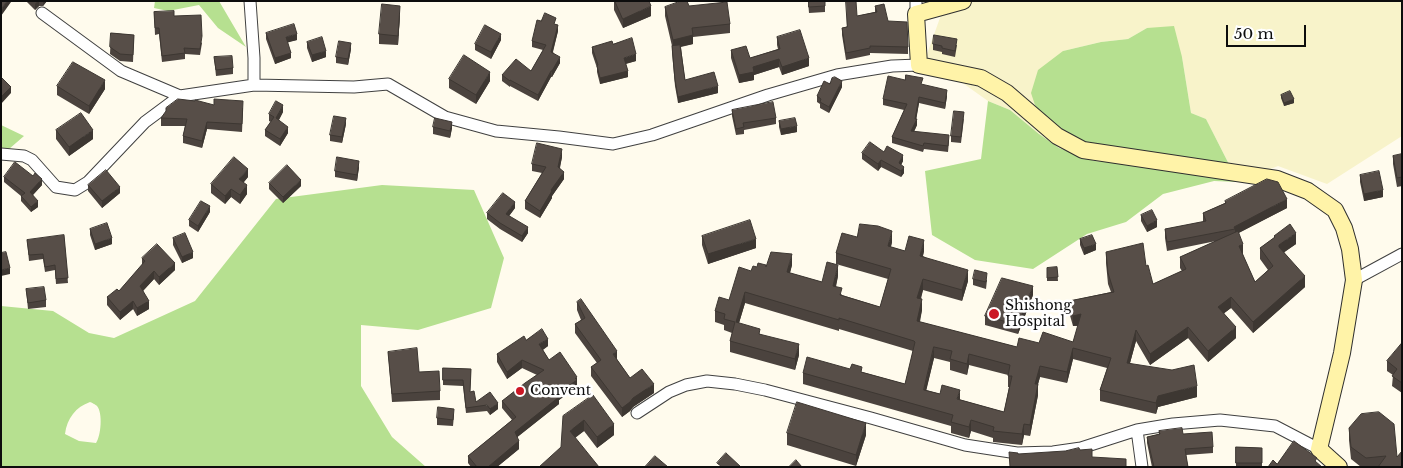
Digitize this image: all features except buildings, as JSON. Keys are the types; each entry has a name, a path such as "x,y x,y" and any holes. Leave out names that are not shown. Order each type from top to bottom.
{"street":[{"path":"250,1 254,85"},
{"path":"919,65 916,8 963,1"},
{"path":"42,13 121,71 180,96"},
{"path":"1,154 24,156 32,160 56,187 75,190 88,182 145,122 180,96 254,85 354,87 388,84 445,117 496,131 613,144 652,135 768,95 837,74 892,66 919,65 981,78 1007,93 1057,136 1083,150 1277,179 1308,191 1335,210 1344,228 1350,249 1354,280 1342,353 1319,449"},
{"path":"1354,280 1402,254"},
{"path":"636,413 669,392 686,385 708,381 765,390 871,418 965,446 1016,453 1052,452 1081,448 1137,430 1173,424 1220,420 1275,426 1319,449 1339,467"},
{"path":"1137,430 1142,467"}],"shaded area":[{"path":"946,1 1402,1 1402,136 1327,184 1278,166 1238,182 1206,119 1191,113 1182,57 1147,28 1128,39 1101,42 1063,51 1117,150 1107,162 1094,162 1059,148 1010,110 988,101 926,57"}],"green space":[{"path":"155,1 219,1 246,47 218,28 199,5 168,11 154,8"},
{"path":"1174,26 1182,57 1191,113 1206,119 1238,182 1214,181 1163,194 1126,222 1087,234 1033,269 975,260 932,235 925,171 981,159 988,101 1010,110 1059,148 1094,161 1107,162 1116,150 1078,144 1043,119 1031,93 1038,70 1063,51 1101,42 1128,39 1147,28"},
{"path":"1,125 24,136 1,156"},
{"path":"382,185 474,190 504,258 491,308 418,330 361,325 361,386 392,437 426,467 1,467 1,306 53,311 89,333 114,338 195,301 276,199","holes":["91,402 99,409 101,419 96,443 79,441 65,434 70,418 76,410"]}],"place":[{"name":"Shishong Hospital","path":"994,314"},
{"name":"Convent","path":"520,391"}]}
